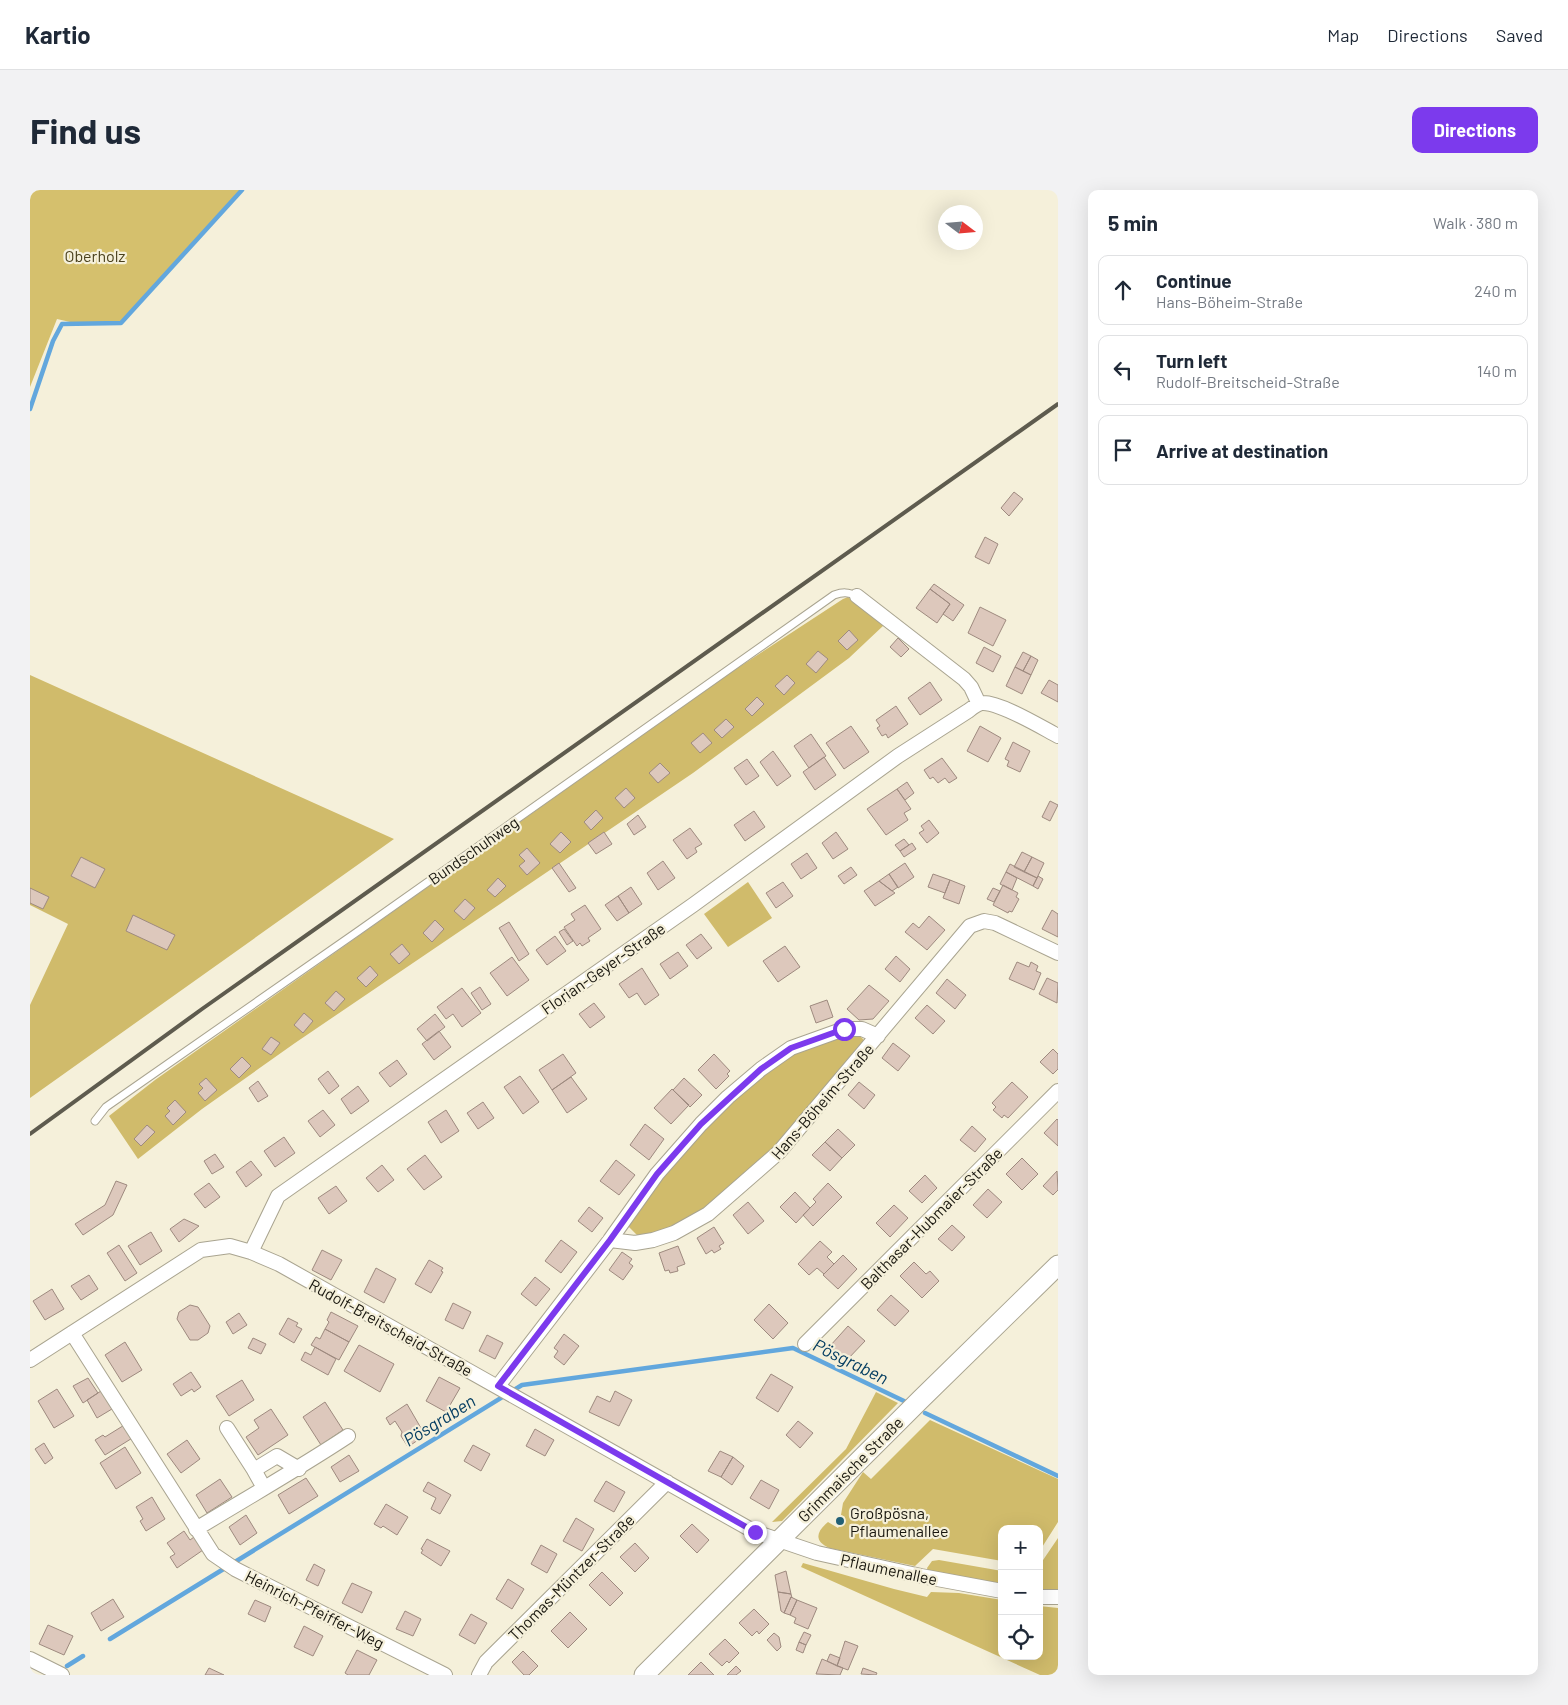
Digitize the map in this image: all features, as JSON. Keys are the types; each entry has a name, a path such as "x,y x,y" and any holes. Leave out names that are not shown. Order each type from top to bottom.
{"main road":[{"name":"Grimmaische Straße","path":"644,1675 1058,1265"}],"street":[{"path":"857,596 964,680 972,688 978,704 991,704 1003,708 1058,736"},
{"name":"Florian-Geyer-Straße","path":"250,1252 278,1196 717,888 898,756 978,704"},
{"name":"Hans-Böheim-Straße","path":"610,1240 635,1243 653,1240 674,1233 708,1214 780,1152 970,926 984,921 995,923 1058,953"},
{"name":"Hans-Böheim-Straße","path":"506,1391 657,1174 728,1097 761,1069 791,1048 844,1029 862,1029 878,1036"},
{"name":"Balthasar-Hubmaier-Straße","path":"805,1344 1058,1092"},
{"name":"Rudolf-Breitscheid-Straße","path":"30,1360 201,1250 230,1246 278,1264 755,1532 778,1541"},
{"name":"Heinrich-Pfeiffer-Weg","path":"72,1333 213,1554 228,1564 445,1675"},
{"path":"227,1428 264,1488"},
{"path":"196,1529 299,1469 348,1436"},
{"path":"254,1470 277,1456 299,1469"},
{"name":"Thomas-Müntzer-Straße","path":"479,1675 486,1662 667,1482"},
{"name":"Pflaumenallee","path":"778,1541 817,1553 916,1575 998,1590"},
{"path":"1043,1597 1058,1597"},
{"path":"30,1659 60,1674"}],"lane":[{"name":"Bundschuhweg","path":"96,1121 106,1107 834,595 849,592 857,596"}],"shaded area":[{"path":"848,597 884,625 849,658 693,773 295,1043 202,1109 138,1159 109,1116 155,1080 730,673"},
{"path":"30,675 394,839 30,1098 30,1005 68,924 30,905"},
{"path":"748,882 772,918 728,947 704,914"},
{"path":"851,1034 859,1035 865,1041 776,1148 708,1209 677,1227 640,1238 627,1225 661,1176 731,1100 793,1052"},
{"path":"876,1392 898,1403 782,1521 772,1522 846,1449"},
{"path":"930,1420 1058,1479 1058,1522 1043,1546 1043,1525 998,1525 998,1560 933,1549 915,1566 829,1548 824,1545 818,1536 821,1529 828,1522 838,1528 845,1517 841,1515 843,1503 863,1472 871,1479"},
{"path":"1058,1538 1058,1593 1043,1593 1043,1560"},
{"path":"939,1560 998,1570 998,1585 928,1571 927,1568 932,1561"},
{"path":"803,1563 927,1597 931,1592 959,1593 998,1599 998,1656 801,1567"},
{"path":"1043,1606 1058,1608 1058,1675 1040,1675 1007,1660 1043,1660"}],"green space":[{"name":"Oberholz","path":"30,190 242,190 121,323 83,325 57,319 30,387"}],"building":[{"path":"1014,492 1023,499 1009,516 1001,508"},
{"path":"985,537 998,544 989,564 975,557"},
{"path":"934,584 964,605 953,621 943,614 950,604 930,589"},
{"path":"930,589 950,604 937,623 916,608"},
{"path":"980,607 1006,620 993,646 968,633"},
{"path":"849,630 858,640 847,650 838,641"},
{"path":"898,638 909,649 901,657 890,647"},
{"path":"984,647 1001,656 993,672 976,663"},
{"path":"818,651 828,659 816,673 806,664"},
{"path":"1023,652 1031,656 1023,671 1015,667"},
{"path":"1031,656 1038,660 1031,675 1023,671"},
{"path":"1015,667 1031,675 1022,694 1006,686"},
{"path":"787,675 795,683 784,695 775,686"},
{"path":"1049,680 1058,685 1058,702 1041,693"},
{"path":"930,682 942,700 920,715 908,698"},
{"path":"757,697 764,704 752,716 745,709"},
{"path":"896,706 908,724 888,738 886,734 882,736 877,728 880,726 876,720"},
{"path":"726,719 734,727 722,738 714,730"},
{"path":"851,726 869,752 844,769 826,743"},
{"path":"980,726 1001,738 988,762 967,751"},
{"path":"703,733 712,743 700,753 691,743"},
{"path":"811,734 826,756 809,768 794,746"},
{"path":"1013,742 1030,751 1020,772 1007,766 1009,761 1005,759"},
{"path":"773,751 791,776 777,786 760,762"},
{"path":"824,757 836,775 815,790 803,772"},
{"path":"942,758 957,778 949,783 945,778 938,783 933,777 930,779 924,770"},
{"path":"747,759 759,776 746,785 734,768"},
{"path":"660,763 670,773 658,783 649,773"},
{"path":"907,782 914,793 905,800 897,789"},
{"path":"626,788 635,798 624,808 615,798"},
{"path":"897,789 911,809 904,813 908,820 886,835 867,809"},
{"path":"1050,801 1058,805 1050,821 1042,817"},
{"path":"596,810 603,818 591,830 584,822"},
{"path":"754,811 765,827 745,841 734,825"},
{"path":"638,815 646,827 634,835 627,824"},
{"path":"929,820 939,833 927,843 919,833 924,830 921,826"},
{"path":"690,828 702,844 695,848 697,852 687,859 673,840"},
{"path":"561,832 571,842 560,853 550,844"},
{"path":"604,832 612,844 596,854 588,843"},
{"path":"836,832 848,849 833,859 822,843"},
{"path":"904,839 909,845 900,851 895,845"},
{"path":"912,843 916,849 904,857 900,851"},
{"path":"527,848 540,863 527,875 519,866 525,861 519,855"},
{"path":"1022,852 1032,857 1024,872 1014,867"},
{"path":"807,853 817,868 801,879 791,864"},
{"path":"81,857 105,869 95,888 71,876"},
{"path":"1032,857 1044,863 1037,878 1024,872"},
{"path":"663,861 675,878 658,890 647,873"},
{"path":"559,863 576,888 569,892 552,868"},
{"path":"905,863 914,877 898,888 889,874"},
{"path":"1010,864 1037,878 1033,886 1006,872"},
{"path":"851,867 857,875 844,884 838,876"},
{"path":"1006,872 1017,878 1012,890 1000,884"},
{"path":"889,874 898,887 892,891 879,881"},
{"path":"933,874 950,880 945,893 928,887"},
{"path":"1038,876 1043,879 1038,889 1033,886"},
{"path":"498,878 506,886 495,897 487,890"},
{"path":"950,880 965,886 959,904 943,898"},
{"path":"879,881 895,893 875,906 864,891"},
{"path":"783,882 793,896 776,908 766,893"},
{"path":"1003,885 1018,893 1016,897 1019,899 1012,912 1009,911 1008,913 993,905"},
{"path":"631,887 642,904 629,913 618,896"},
{"path":"30,888 49,897 43,909 30,903"},
{"path":"993,888 1000,891 994,902 987,899"},
{"path":"618,896 629,913 617,921 605,905"},
{"path":"465,899 475,908 464,920 454,911"},
{"path":"585,905 601,929 588,938 590,941 582,946 580,943 577,946 564,927 575,920 571,914"},
{"path":"1052,910 1058,914 1058,937 1042,929"},
{"path":"133,915 175,935 167,950 126,931"},
{"path":"929,916 945,930 927,950 905,932 913,923 919,928"},
{"path":"435,920 444,929 432,942 423,933"},
{"path":"509,922 529,954 519,961 499,928"},
{"path":"564,929 573,941 567,945 559,932"},
{"path":"701,934 712,948 697,959 686,945"},
{"path":"555,936 566,951 547,965 536,950"},
{"path":"402,944 410,954 399,964 390,954"},
{"path":"785,946 800,967 778,982 763,961"},
{"path":"678,952 688,966 670,979 660,964"},
{"path":"896,956 910,969 900,982 885,969"},
{"path":"512,957 529,980 507,996 490,973"},
{"path":"1017,962 1029,967 1031,962 1038,966 1036,971 1041,973 1034,990 1009,979"},
{"path":"370,966 378,975 366,987 357,978"},
{"path":"642,968 659,995 645,1005 637,993 629,998 619,984"},
{"path":"1047,978 1058,983 1057,1003 1039,994"},
{"path":"947,979 966,995 955,1009 936,993"},
{"path":"869,985 889,1001 873,1019 859,1020 847,1009"},
{"path":"480,987 491,1004 482,1010 471,993"},
{"path":"462,988 481,1013 462,1027 453,1014 446,1019 437,1007"},
{"path":"336,991 345,999 334,1011 325,1003"},
{"path":"827,1000 833,1017 816,1023 810,1006"},
{"path":"594,1003 605,1017 590,1028 579,1014"},
{"path":"927,1005 945,1021 933,1034 915,1018"},
{"path":"304,1013 313,1021 303,1033 294,1025"},
{"path":"435,1014 445,1027 427,1041 417,1029"},
{"path":"439,1031 451,1047 434,1060 422,1044"},
{"path":"271,1037 280,1043 271,1055 262,1049"},
{"path":"893,1043 910,1056 898,1071 882,1058"},
{"path":"1053,1049 1058,1054 1058,1069 1053,1074 1040,1062"},
{"path":"563,1054 576,1073 552,1090 539,1070"},
{"path":"714,1054 730,1071 727,1074 729,1076 716,1089 698,1070"},
{"path":"242,1057 251,1066 239,1078 230,1069"},
{"path":"397,1060 407,1074 390,1087 379,1073"},
{"path":"328,1071 339,1086 329,1094 318,1079"},
{"path":"520,1076 539,1102 523,1114 504,1087"},
{"path":"571,1077 587,1099 567,1113 552,1090"},
{"path":"206,1078 217,1090 205,1101 198,1093 203,1088 199,1084"},
{"path":"684,1078 702,1095 690,1107 673,1090"},
{"path":"258,1081 268,1096 258,1102 249,1088"},
{"path":"859,1082 875,1095 864,1109 848,1095"},
{"path":"1012,1082 1028,1097 1008,1118 1004,1115 1002,1118 993,1110 996,1107 992,1103"},
{"path":"358,1086 369,1101 351,1114 341,1099"},
{"path":"672,1089 689,1105 671,1124 654,1108"},
{"path":"175,1100 186,1112 173,1125 165,1116 170,1111 167,1108"},
{"path":"483,1102 494,1118 478,1129 467,1113"},
{"path":"323,1110 335,1125 320,1137 308,1121"},
{"path":"446,1110 459,1131 441,1143 428,1122"},
{"path":"1058,1120 1058,1146 1044,1133"},
{"path":"645,1124 664,1139 649,1160 630,1145"},
{"path":"147,1125 155,1132 141,1146 134,1139"},
{"path":"972,1126 986,1139 975,1152 960,1140"},
{"path":"838,1129 855,1145 842,1158 825,1142"},
{"path":"284,1137 295,1153 275,1167 264,1151"},
{"path":"825,1142 842,1158 830,1171 812,1155"},
{"path":"215,1154 224,1167 212,1174 204,1161"},
{"path":"425,1155 442,1177 424,1190 407,1169"},
{"path":"1022,1158 1038,1174 1022,1190 1006,1174"},
{"path":"616,1160 635,1175 619,1195 600,1181"},
{"path":"251,1161 262,1175 246,1187 236,1172"},
{"path":"382,1165 394,1180 378,1192 366,1178"},
{"path":"1057,1171 1058,1190 1053,1195 1043,1186"},
{"path":"925,1175 937,1188 922,1203 909,1191"},
{"path":"116,1181 127,1185 113,1215 83,1235 75,1224 105,1205"},
{"path":"209,1183 220,1197 205,1208 194,1194"},
{"path":"828,1183 842,1197 813,1226 803,1215 816,1202 813,1199"},
{"path":"336,1186 347,1201 329,1214 318,1198"},
{"path":"988,1189 1002,1202 987,1218 973,1205"},
{"path":"795,1192 810,1208 796,1223 780,1207"},
{"path":"748,1202 764,1221 748,1234 733,1215"},
{"path":"894,1205 908,1218 890,1237 876,1223"},
{"path":"589,1207 603,1218 592,1232 578,1221"},
{"path":"184,1219 199,1226 179,1242 170,1229"},
{"path":"952,1225 965,1237 952,1251 938,1239"},
{"path":"714,1227 724,1243 719,1246 721,1249 714,1253 712,1250 706,1254 697,1238"},
{"path":"151,1232 162,1251 140,1265 128,1246"},
{"path":"561,1240 577,1252 561,1273 545,1261"},
{"path":"820,1241 832,1252 827,1257 834,1264 824,1274 817,1268 809,1275 798,1264"},
{"path":"119,1245 137,1273 125,1281 107,1253"},
{"path":"678,1246 685,1264 677,1267 678,1271 670,1273 669,1270 665,1271 659,1253"},
{"path":"322,1250 342,1260 331,1280 312,1270"},
{"path":"622,1252 632,1259 629,1263 633,1266 623,1280 609,1270"},
{"path":"843,1255 857,1269 838,1289 823,1275"},
{"path":"429,1260 443,1268 441,1271 443,1272 431,1293 415,1284"},
{"path":"914,1262 926,1274 930,1271 939,1281 922,1298 900,1276"},
{"path":"376,1268 396,1279 384,1303 364,1292"},
{"path":"89,1275 98,1289 81,1300 71,1286"},
{"path":"535,1277 550,1289 536,1306 521,1294"},
{"path":"52,1289 64,1309 45,1320 33,1301"},
{"path":"891,1295 909,1311 895,1326 877,1310"},
{"path":"453,1303 471,1312 463,1329 445,1320"},
{"path":"769,1304 788,1323 773,1339 754,1320"},
{"path":"190,1305 198,1307 210,1326 208,1333 198,1340 190,1340 177,1319 179,1312"},
{"path":"331,1312 358,1326 349,1342 325,1329"},
{"path":"239,1313 247,1325 233,1334 226,1322"},
{"path":"288,1318 298,1323 296,1326 302,1329 294,1343 279,1334"},
{"path":"848,1326 865,1341 846,1361 830,1346"},
{"path":"325,1329 349,1342 339,1360 311,1345 316,1337 320,1339"},
{"path":"564,1334 579,1346 564,1365 554,1357 558,1351 554,1348"},
{"path":"487,1335 503,1343 495,1359 479,1351"},
{"path":"253,1338 266,1344 261,1354 248,1348"},
{"path":"125,1342 142,1370 122,1382 105,1355"},
{"path":"359,1345 394,1364 380,1392 344,1371"},
{"path":"315,1347 336,1359 328,1375 301,1360 305,1352 311,1355"},
{"path":"191,1372 201,1387 194,1392 192,1389 181,1396 173,1384"},
{"path":"771,1374 793,1387 778,1412 756,1398"},
{"path":"439,1377 460,1388 446,1412 426,1401"},
{"path":"88,1378 98,1393 83,1403 73,1386"},
{"path":"242,1380 254,1400 229,1416 216,1396"},
{"path":"57,1389 74,1416 54,1428 38,1401"},
{"path":"101,1391 112,1409 97,1418 87,1400"},
{"path":"615,1391 632,1400 619,1426 589,1412 597,1396 610,1402"},
{"path":"325,1402 343,1430 321,1445 303,1417"},
{"path":"407,1404 425,1435 408,1447 395,1421 390,1425 386,1418"},
{"path":"271,1409 288,1435 258,1455 246,1437 259,1428 254,1420"},
{"path":"798,1421 813,1433 800,1448 786,1435"},
{"path":"126,1424 134,1437 105,1455 95,1440 103,1435 105,1437"},
{"path":"535,1429 554,1440 545,1456 526,1446"},
{"path":"187,1440 200,1459 181,1473 167,1454"},
{"path":"44,1443 53,1458 45,1464 35,1449"},
{"path":"473,1445 490,1454 481,1471 464,1461"},
{"path":"125,1447 141,1473 116,1489 100,1463"},
{"path":"720,1451 733,1457 721,1477 708,1471"},
{"path":"349,1455 359,1471 340,1482 331,1467"},
{"path":"733,1457 744,1466 732,1485 721,1477"},
{"path":"306,1478 318,1496 289,1514 278,1495"},
{"path":"220,1479 232,1497 207,1513 196,1495"},
{"path":"761,1480 779,1490 769,1509 750,1498"},
{"path":"606,1481 625,1492 614,1512 594,1501"},
{"path":"428,1482 451,1495 440,1514 431,1509 436,1498 423,1491"},
{"path":"152,1497 165,1519 146,1531 140,1521 143,1519 136,1507"},
{"path":"386,1504 408,1517 397,1535 383,1526 381,1528 374,1524"},
{"path":"246,1515 257,1533 240,1545 229,1527"},
{"path":"576,1518 594,1529 582,1551 563,1541"},
{"path":"692,1524 709,1540 697,1553 680,1536"},
{"path":"184,1531 190,1540 194,1537 203,1550 177,1568 170,1557 175,1554 167,1543"},
{"path":"427,1539 450,1551 441,1566 421,1553 423,1550 421,1549"},
{"path":"635,1543 649,1558 635,1572 620,1557"},
{"path":"541,1545 557,1554 547,1573 531,1564"},
{"path":"314,1564 325,1570 318,1586 306,1580"},
{"path":"786,1571 791,1594 778,1592 775,1575"},
{"path":"602,1572 623,1593 610,1606 589,1585"},
{"path":"508,1579 524,1589 512,1609 496,1599"},
{"path":"352,1583 372,1592 362,1613 342,1603"},
{"path":"778,1592 791,1594 792,1598 784,1613 781,1611"},
{"path":"791,1597 797,1600 790,1615 784,1613"},
{"path":"113,1599 124,1617 101,1631 91,1613"},
{"path":"255,1600 271,1607 265,1622 248,1614"},
{"path":"797,1600 817,1608 808,1629 794,1623 796,1618 790,1615"},
{"path":"754,1609 769,1624 759,1634 757,1631 752,1636 739,1623"},
{"path":"405,1611 421,1619 413,1636 396,1629"},
{"path":"570,1612 587,1629 568,1648 551,1631"},
{"path":"471,1614 487,1623 475,1644 459,1635"},
{"path":"48,1625 73,1636 64,1655 39,1644"},
{"path":"304,1626 323,1636 313,1656 294,1647"},
{"path":"804,1632 811,1635 806,1645 799,1642"},
{"path":"774,1633 779,1637 781,1647 777,1651 767,1640"},
{"path":"725,1639 739,1653 729,1663 727,1661 722,1666 709,1654"},
{"path":"845,1641 858,1646 848,1670 837,1666"},
{"path":"799,1642 806,1645 803,1653 796,1650"},
{"path":"357,1650 377,1660 369,1675 348,1675 345,1673"},
{"path":"523,1651 538,1666 529,1675 524,1675 512,1662"},
{"path":"830,1654 840,1658 837,1666 827,1661"},
{"path":"822,1659 843,1668 840,1675 816,1674"},
{"path":"701,1662 714,1675 688,1675"},
{"path":"736,1666 741,1671 736,1675 727,1675"},
{"path":"209,1668 224,1675 205,1675"},
{"path":"863,1668 877,1673 876,1675 861,1674"}],"waterway":[{"path":"30,409 53,341 62,324 121,323 242,190"},
{"name":"Pösgraben","path":"110,1639 522,1385 793,1348 904,1401"},
{"name":"Pösgraben","path":"925,1413 1058,1476"},
{"name":"Pösgraben","path":"67,1666 83,1656"}],"railway":[{"path":"30,1134 202,1009 1058,404"}],"place":[{"name":"Großpösna, Pflaumenallee","path":"840,1521"}],"route":[{"path":"755,1532 498,1386 610,1240 657,1174 701,1124 728,1097 761,1069 791,1048 844,1029"}]}
